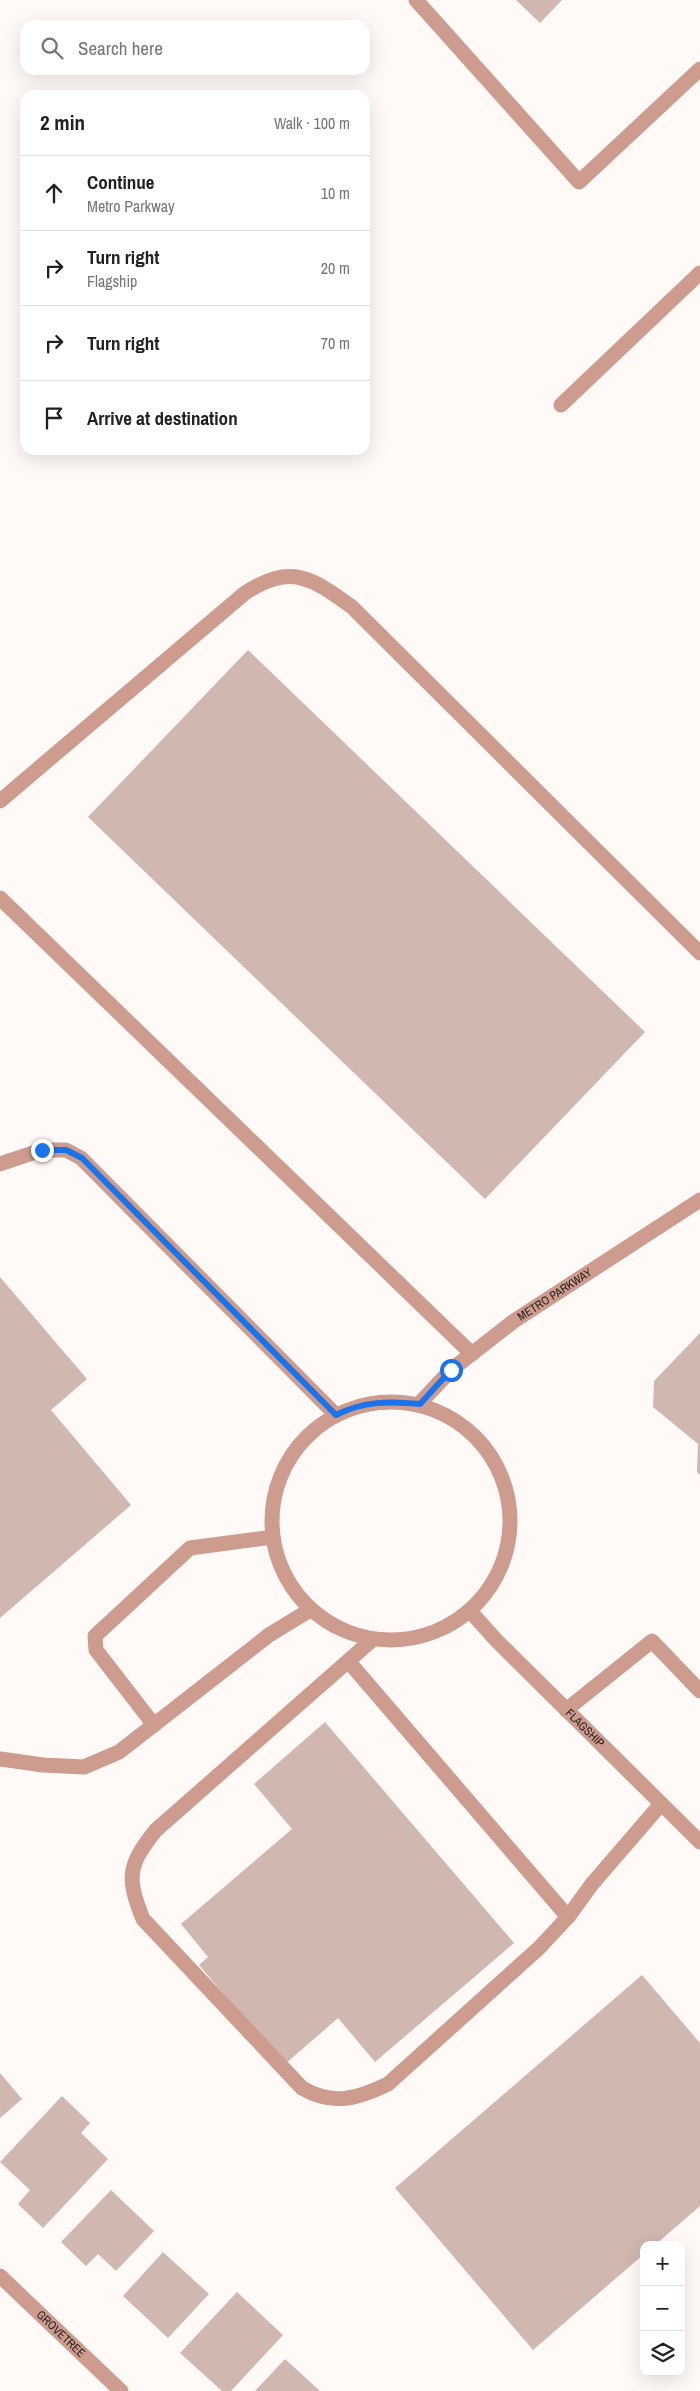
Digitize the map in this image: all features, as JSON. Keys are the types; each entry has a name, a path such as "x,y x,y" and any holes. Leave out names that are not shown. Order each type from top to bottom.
{"street":[{"path":"416,0 579,182 700,69"},
{"path":"561,405 700,273"},
{"path":"0,801 246,593 263,582 279,577 298,577 319,583 352,607 700,953"},
{"path":"0,898 472,1354"},
{"path":"0,1164 42,1150 66,1150 82,1158 336,1415"},
{"name":"METRO PARKWAY","path":"420,1404 451,1370 514,1321 700,1200"},
{"path":"385,1401 420,1404 454,1418 482,1443 501,1474 511,1510 508,1548 494,1583 470,1611 441,1630 407,1640 372,1640 339,1629 310,1610 288,1583 275,1550 273,1537 271,1515 278,1480 295,1450 319,1424 350,1408 385,1401"},
{"path":"154,1725 96,1650 95,1636 190,1548 273,1537"},
{"path":"0,1759 43,1765 84,1767 120,1752 269,1635 310,1610"},
{"name":"FLAGSHIP","path":"470,1611 566,1710 700,1842"},
{"path":"372,1640 156,1830 141,1849 132,1870 133,1894 143,1919 302,2088 317,2097 347,2099 366,2094 388,2084 538,1948 568,1917 592,1884 661,1804"},
{"path":"566,1710 652,1641 700,1691"},
{"path":"349,1662 568,1917"},
{"name":"GROVETREE","path":"0,2276 121,2391"}],"building":[{"path":"516,0 562,0 540,23"},
{"path":"248,650 645,1032 485,1199 88,817"},
{"path":"0,1277 87,1379 51,1410 131,1505 0,1618"},
{"path":"700,1333 700,1475 697,1472 698,1444 653,1407 654,1381"},
{"path":"325,1722 514,1943 375,2062 338,2018 284,2065 199,1965 208,1957 181,1924 292,1829 254,1784"},
{"path":"642,1975 700,2043 700,2206 660,2241 640,2241 640,2257 533,2350 395,2188"},
{"path":"0,2073 22,2099 0,2118"},
{"path":"62,2096 90,2123 81,2133 108,2159 43,2228 18,2204 30,2190 0,2162"},
{"path":"111,2190 154,2231 116,2271 98,2254 86,2266 61,2242"},
{"path":"163,2252 209,2294 168,2338 123,2296"},
{"path":"237,2292 283,2335 231,2391 222,2391 180,2353"},
{"path":"285,2359 320,2391 255,2391"}],"route":[{"path":"42,1150 66,1150 82,1158 336,1415 350,1408 385,1401 420,1404 451,1370"}]}
